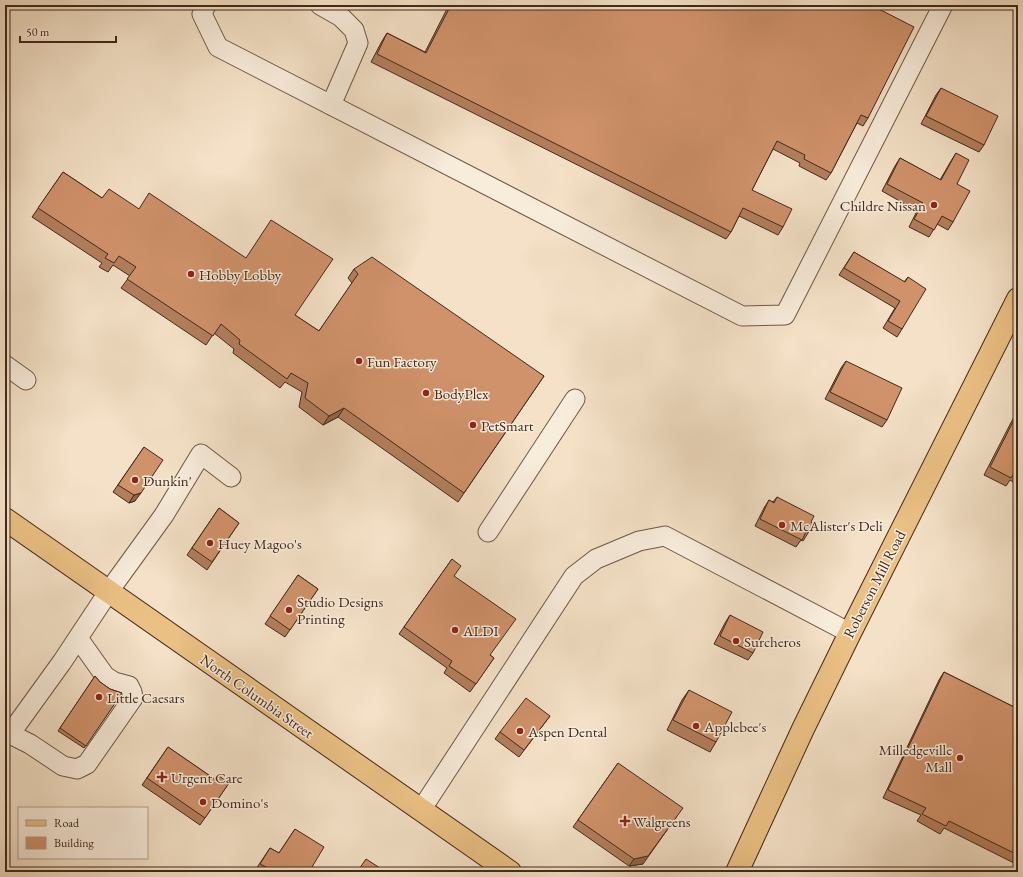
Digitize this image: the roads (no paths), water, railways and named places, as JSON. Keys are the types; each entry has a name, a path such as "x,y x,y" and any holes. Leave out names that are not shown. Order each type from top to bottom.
{"main road":[{"name":"Roberson Mill Road","path":"737,872 800,735 850,633 1018,299"},
{"name":"North Columbia Street","path":"5,519 510,872"}],"lane":[{"path":"206,5 202,14 218,47 742,316 785,315 943,5"},
{"path":"320,5 341,17 354,30 358,43 331,105"},
{"path":"5,365 26,380"},
{"path":"488,532 575,399"},
{"path":"78,638 105,676 114,682 129,686 132,692 132,698 87,764 77,769 63,766 30,744 10,734 78,638 109,591 164,515 201,454 231,477"},
{"path":"421,810 574,576 596,559 640,541 665,536 850,633"}],"place":[{"name":"Childre Nissan","path":"934,205"},
{"name":"Hobby Lobby","path":"191,274"},
{"name":"Fun Factory","path":"359,361"},
{"name":"BodyPlex","path":"426,393"},
{"name":"PetSmart","path":"473,425"},
{"name":"Dunkin'","path":"135,480"},
{"name":"McAlister's Deli","path":"782,525"},
{"name":"Huey Magoo's","path":"210,543"},
{"name":"Studio Designs Printing","path":"289,610"},
{"name":"ALDI","path":"455,630"},
{"name":"Surcheros","path":"736,641"},
{"name":"Little Caesars","path":"99,697"},
{"name":"Applebee's","path":"696,726"},
{"name":"Aspen Dental","path":"520,731"},
{"name":"Milledgeville Mall","path":"960,758"},
{"name":"Urgent Care","path":"162,777"},
{"name":"Domino's","path":"203,802"},
{"name":"Walgreens","path":"625,821"}]}
